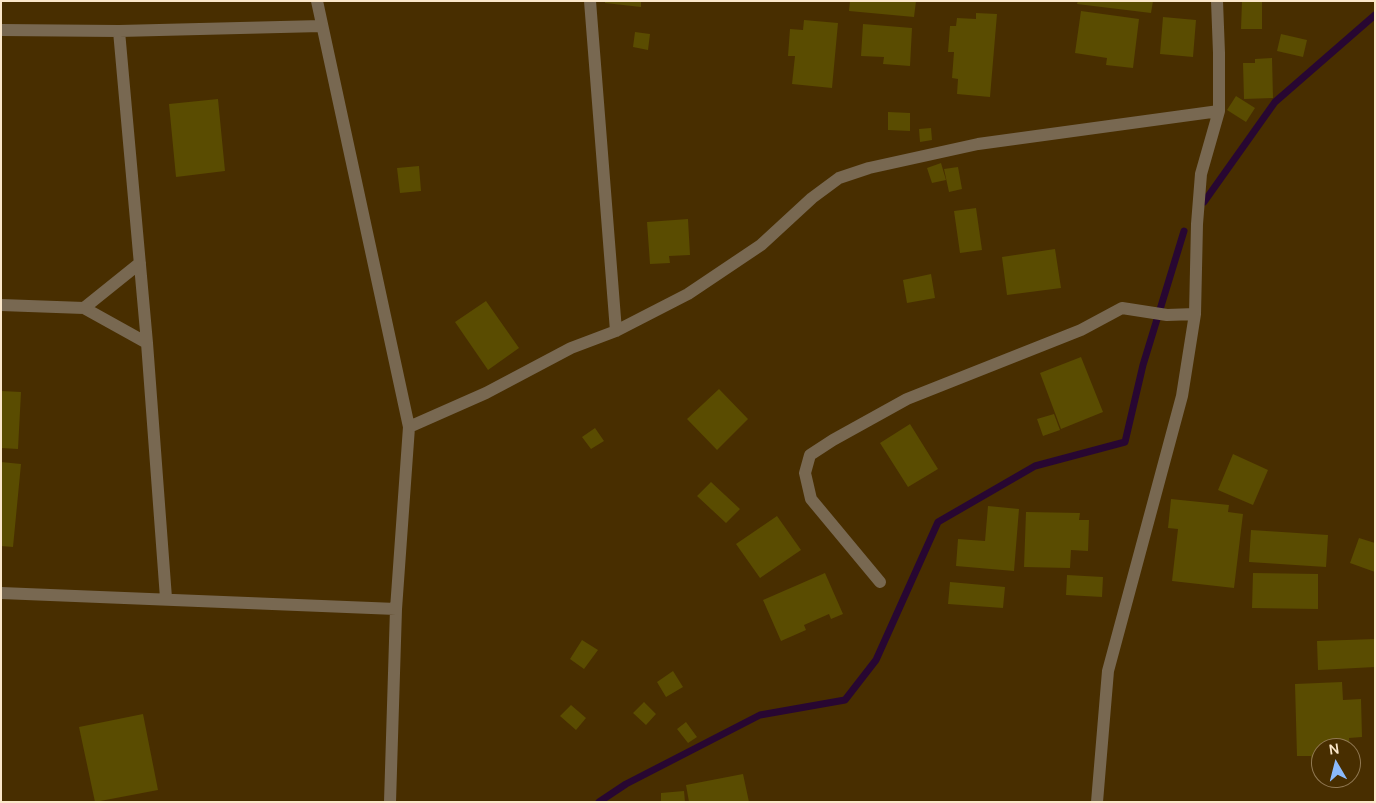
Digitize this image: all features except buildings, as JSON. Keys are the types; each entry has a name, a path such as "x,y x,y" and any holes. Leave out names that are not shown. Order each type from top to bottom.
{"street":[{"path":"317,1 409,427 396,609 390,802"},
{"path":"590,1 616,330"},
{"path":"1097,802 1108,671 1182,396 1195,314 1197,224 1201,174 1219,111 1220,54 1217,1"},
{"path":"1,30 119,31 322,26"},
{"path":"119,31 147,343 166,598"},
{"path":"409,427 486,393 571,348 616,330 688,294 761,244 812,198 839,178 869,168 978,144 1219,111"},
{"path":"84,308 140,263"},
{"path":"1,305 84,308 147,343"},
{"path":"880,582 811,500 805,473 810,456 833,440 907,399 1081,330 1122,308 1167,315 1195,314"},
{"path":"1,593 166,598 396,609"}],"waterway":[{"path":"1204,202 1275,102 1375,15"},
{"path":"599,802 626,784 760,715 845,700 876,660 938,522 1035,466 1125,442 1143,365 1184,231"}]}
